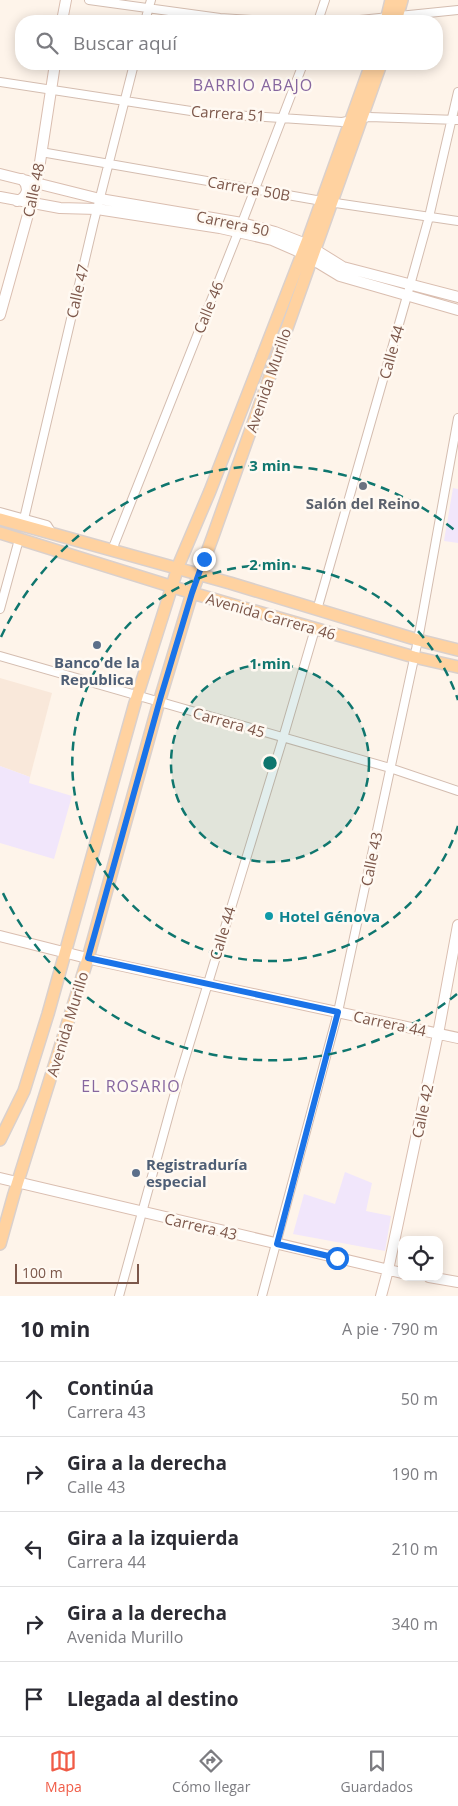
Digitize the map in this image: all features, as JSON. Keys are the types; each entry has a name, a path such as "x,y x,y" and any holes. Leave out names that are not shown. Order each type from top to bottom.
{"main road":[{"path":"391,0 392,15"},
{"path":"394,15 402,0"},
{"name":"Avenida Murillo","path":"357,120 370,70"},
{"name":"Avenida Murillo","path":"0,1140 24,1091 66,952 138,696 178,569 309,251 357,120 378,70"},
{"name":"Avenida Murillo","path":"0,1244 88,958 159,702 192,593 217,527 309,251"},
{"name":"Avenida Carrera 46","path":"0,518 458,650"},
{"name":"Avenida Carrera 46","path":"0,533 154,582 414,657 458,667"},
{"path":"154,582 163,591 166,605"}],"street":[{"path":"63,15 66,0"},
{"path":"89,0 150,4 205,15"},
{"path":"320,15 325,0"},
{"path":"421,15 458,10"},
{"name":"Calle 48","path":"0,314 36,182 55,70"},
{"name":"Calle 47","path":"24,519 98,204 132,70"},
{"name":"Calle 46","path":"112,550 301,70"},
{"name":"Carrera 51","path":"0,82 204,113 342,122 369,117 454,120"},
{"name":"Calle 44","path":"317,610 429,217 454,120 458,92"},
{"name":"Carrera 50B","path":"41,152 254,189 458,221"},
{"name":"Carrera 50","path":"0,174 56,188 98,204"},
{"path":"17,201 23,198 27,192 26,184 22,179"},
{"path":"49,206 46,201 46,195 50,190 56,188"},
{"name":"Carrera 50","path":"0,197 49,206 98,204 275,232 343,267 458,297"},
{"name":"Carrera 50","path":"309,251 340,276 458,310"},
{"name":"Calle 43","path":"262,1296 338,1012 418,640 458,418"},
{"path":"0,512 46,526 46,532"},
{"path":"0,538 39,550 42,546"},
{"path":"0,609 18,543"},
{"name":"Calle 44","path":"119,1296 179,1078 315,629"},
{"name":"Carrera 45","path":"0,656 390,768 458,791"},
{"name":"Calle 42","path":"381,1296 438,1034 458,925"},
{"name":"Carrera 44","path":"0,936 88,958 458,1038"},
{"name":"Carrera 43","path":"0,1178 398,1271"},
{"path":"443,1279 458,1282"}],"shaded area":[{"path":"453,488 458,489 458,543 444,541"},
{"path":"0,678 52,693 30,777 0,766"},
{"path":"0,766 30,777 29,783 72,796 54,859 0,843"},
{"path":"345,1172 372,1183 366,1211 391,1216 385,1251 293,1234 304,1194 335,1204"}],"place":[{"name":"Salón del Reino","path":"363,486"},
{"name":"Banco de la Republica","path":"97,645"},
{"name":"Hotel Génova","path":"269,916"},
{"name":"Registraduría especial","path":"136,1173"}],"district":[{"name":"BARRIO ABAJO","path":"253,85"},
{"name":"EL ROSARIO","path":"131,1086"}],"route":[{"path":"204,559 157,709 88,958 338,1012 277,1244 337,1258"}]}
